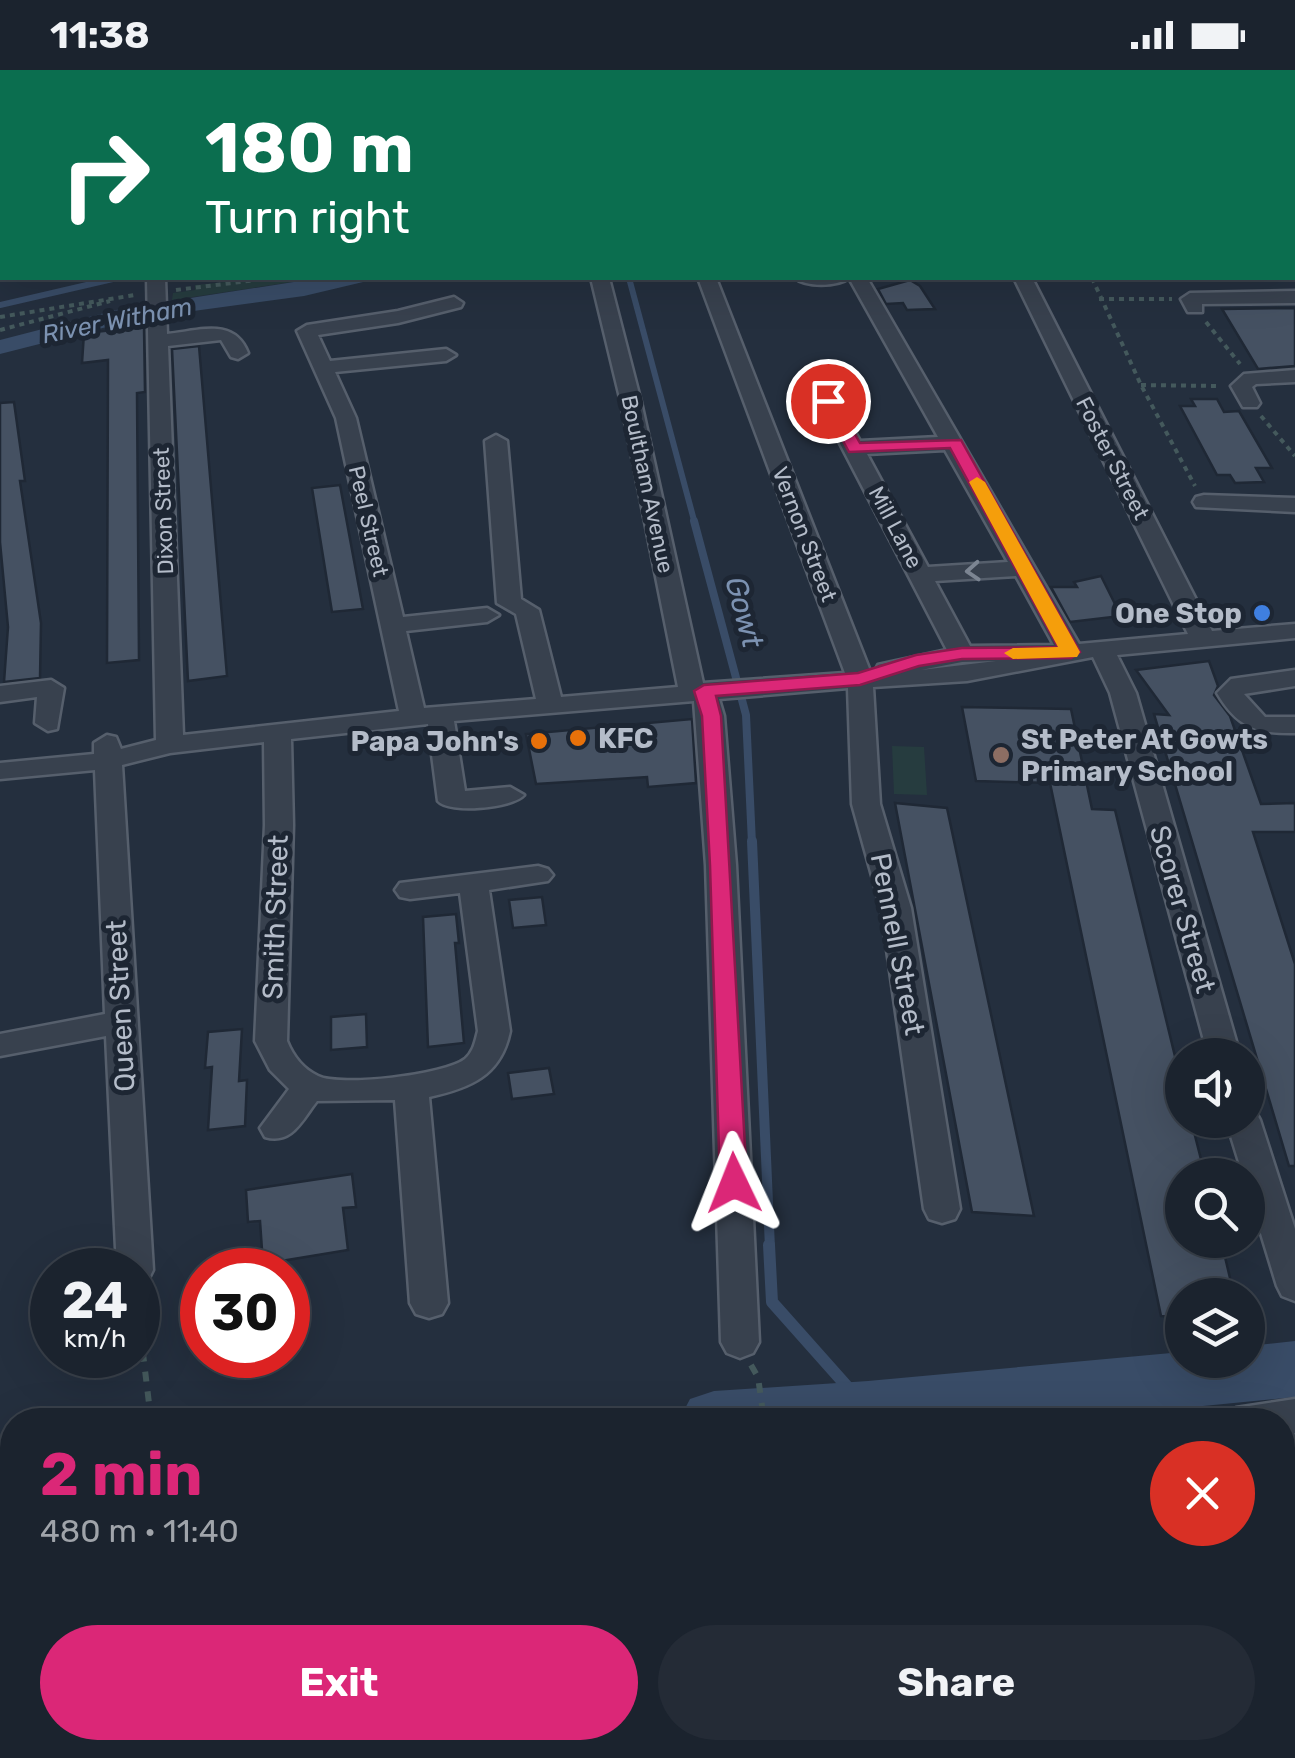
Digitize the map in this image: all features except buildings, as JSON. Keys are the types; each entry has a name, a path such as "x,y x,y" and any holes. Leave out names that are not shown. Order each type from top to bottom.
{"street":[{"name":"Boultham Avenue","path":"600,280 712,716 722,865 740,1342"},
{"name":"Vernon Street","path":"709,280 860,679"},
{"path":"859,280 1071,652"},
{"name":"Foster Street","path":"1024,280 1204,639"},
{"name":"Dixon Street","path":"162,288 159,332 170,745"},
{"path":"1192,303 1295,297"},
{"name":"Peel Street","path":"454,303 398,317 307,331 346,418 392,624 427,716 452,801 510,795"},
{"path":"159,332 225,334 234,340 238,354"},
{"path":"321,368 446,355"},
{"path":"1246,383 1295,376"},
{"name":"Mill Lane","path":"828,401 962,654"},
{"path":"496,441 509,603 527,610 550,705"},
{"path":"854,448 955,443"},
{"path":"1204,502 1295,506"},
{"path":"921,575 1025,568"},
{"path":"392,624 487,615"},
{"path":"860,679 916,661 962,654 1071,652 1283,632 1294,677 1240,684 1230,693 1244,717 1262,726 1295,724"},
{"name":"Scorer Street","path":"1102,649 1123,693 1219,1038"},
{"path":"0,771 106,752 427,716 860,679 958,677 1071,652"},
{"name":"Pennell Street","path":"860,679 866,804 896,908 942,1209"},
{"path":"0,694 51,688 48,723"},
{"name":"Smith Street","path":"277,732 279,825 271,1040 277,1059 309,1087"},
{"path":"0,755 106,752"},
{"name":"Queen Street","path":"106,752 134,1248"},
{"path":"410,890 538,875"},
{"path":"277,1128 309,1087 330,1092 443,1085 482,1062 493,1048 473,882"},
{"path":"0,1045 121,1022"},
{"path":"411,1087 430,1303"},
{"path":"1249,1138 1295,1286"}],"path":[{"path":"162,288 250,280"},
{"path":"1093,280 1141,385 1204,502"},
{"path":"0,316 127,296 0,330"},
{"path":"1099,299 1192,303 1295,456"},
{"path":"1141,385 1246,383"},
{"path":"758,1377 762,1408"},
{"path":"146,1378 150,1408"}],"green space":[{"path":"306,280 172,300 173,293 195,290 195,285"},
{"path":"892,746 924,747 927,795 894,794"}],"water":[{"name":"River Witham","path":"306,280 372,280 304,296 142,318 0,354 0,340 120,309"}],"waterway":[{"path":"0,305 108,280"},
{"name":"Gowt","path":"630,280 695,524"},
{"name":"Gowt","path":"694,521 746,715 752,843"},
{"name":"Gowt","path":"752,841 770,1248"},
{"name":"Gowt","path":"769,1245 772,1302 866,1408"},
{"path":"889,1408 1295,1369"}],"slow traffic":[{"path":"977,482 1071,652 1013,653"}],"place":[{"name":"One Stop","path":"1262,613"},
{"name":"KFC","path":"578,738"},
{"name":"Papa John's","path":"539,741"},
{"name":"St Peter At Gowts Primary School","path":"1001,755"}],"route":[{"path":"734,1183 722,865 712,716 704,691 860,679 916,661 962,654 1071,652 955,443 854,448 828,401"}]}
